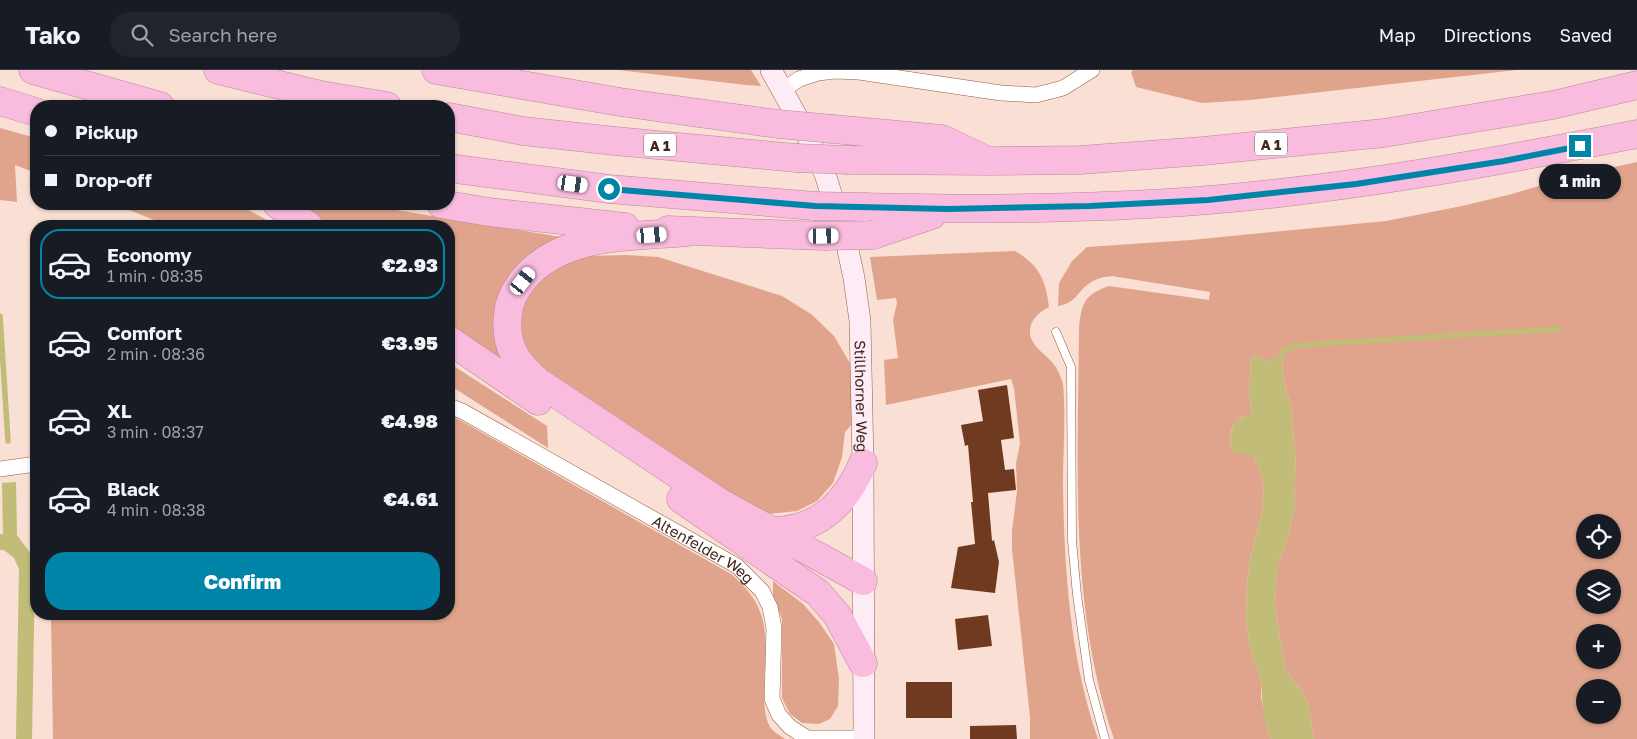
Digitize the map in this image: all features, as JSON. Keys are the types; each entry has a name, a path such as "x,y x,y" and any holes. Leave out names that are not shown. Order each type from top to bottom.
{"highway":[{"path":"33,70 139,100"},
{"path":"218,70 321,95 351,100"},
{"path":"436,70 620,102 778,124 942,139 988,161"},
{"path":"536,70 620,102"},
{"name":"A 1","path":"455,118 523,131 796,158 988,161 1080,160 1194,152 1384,133 1553,105 1637,85"},
{"path":"0,101 30,110"},
{"path":"455,169 609,189 815,206 948,209 1090,206 1208,200 1376,181 1504,161 1637,134"},
{"path":"455,206 606,225 687,232 824,236 873,235 948,209"},
{"path":"286,210 300,220"},
{"path":"687,232 600,240 575,246 553,255 530,271 515,290 508,310 506,329 512,351 523,369 540,384 719,502 768,531 863,581"},
{"path":"455,344 818,593 837,615 864,663"},
{"path":"768,531 792,529 806,525 828,513 848,491 863,463"},
{"path":"818,593 835,593 863,581"}],"main road":[{"name":"Stillhorner Weg","path":"771,70 825,174 836,203 854,278 860,321 863,463 864,739"}],"street":[{"path":"783,90 799,79 818,73 835,71 860,72 1001,93 1036,95 1063,88 1092,70"},
{"name":"Altenfelder Weg","path":"455,408 737,566 762,591 770,607 774,628 772,699 779,715 790,727 807,738 864,739"},
{"path":"0,469 30,465"}],"lane":[{"path":"1056,332 1071,367 1072,541 1089,680 1105,739"}],"shaded area":[{"path":"618,70 751,70 761,86 746,85"},
{"path":"1133,70 1517,70 1250,100 1202,103 1136,87 1131,72"},
{"path":"0,128 30,136 30,171 15,165 17,202 0,200"},
{"path":"1637,162 1637,739 1314,739 1308,703 1302,691 1285,669 1275,607 1277,566 1287,541 1295,505 1294,483 1296,467 1292,413 1283,376 1282,360 1269,361 1254,356 1251,359 1249,391 1252,414 1236,421 1232,428 1230,442 1231,450 1253,455 1261,473 1264,490 1262,512 1251,555 1247,582 1246,622 1250,648 1261,682 1261,697 1267,729 1271,739 1114,739 1089,639 1083,588 1078,484 1079,329 1081,313 1089,297 1109,286 1209,300 1210,292 1112,276 1093,281 1085,286 1069,302 1058,306 1059,283 1072,261 1087,247 1191,240 1386,221 1512,194 1569,177"},
{"path":"129,210 248,210 267,220 154,220"},
{"path":"298,210 397,210 567,238 520,264 510,373 455,334 455,220 311,220"},
{"path":"1015,251 1036,268 1046,289 1049,307 1036,317 1030,331 1033,342 1055,366 1063,384 1063,483 1070,613 1081,677 1098,739 1030,739 1030,717 1012,549 1012,531 1017,491 1016,464 1020,443 1014,388 1011,379 886,405 884,360 898,358 893,320 897,303 896,298 877,300 870,257"},
{"path":"626,255 658,257 782,296 811,314 834,336 851,365 853,423 845,432 842,457 833,483 817,501 797,511 769,514 740,504 535,367 520,339 519,313 527,288 564,260 591,256"},
{"path":"1254,356 1269,361 1272,358 1282,360 1283,376 1292,413 1296,467 1294,483 1295,505 1287,541 1277,566 1275,607 1285,669 1302,691 1308,703 1314,739 1271,739 1263,711 1261,682 1250,648 1246,622 1247,582 1251,555 1262,512 1264,490 1261,473 1253,455 1237,453 1231,450 1231,438 1236,420 1252,414 1249,391 1251,359"},
{"path":"455,367 547,426 548,448 455,389"},
{"path":"455,417 731,574 745,587 761,613 764,626 764,698 768,723 771,729 785,739 53,739 51,620 455,620"},
{"path":"16,482 17,535 30,553 30,620 34,620 32,739 16,739 19,569 14,558 4,550 0,550 0,534 3,534 2,483"},
{"path":"773,581 803,604 819,622 834,644 839,679 838,706 830,719 819,724 802,723 790,714 782,698 782,619 773,595"}],"building":[{"path":"1007,385 1014,438 1001,440 1005,470 1014,469 1016,490 988,493 992,541 994,540 999,562 995,593 951,588 958,547 975,544 968,445 965,446 961,425 983,421 978,390"},
{"path":"988,615 992,646 958,650 955,619"},
{"path":"906,682 952,682 952,718 906,718"},
{"path":"1016,725 1017,739 970,739 970,726"}],"waterway":[{"path":"0,316 8,441"},
{"path":"1278,367 1280,357 1284,351 1301,345 1559,329"}],"route":[{"path":"609,189 815,206 948,209 1090,206 1208,200 1356,184 1504,161 1580,146"}]}
